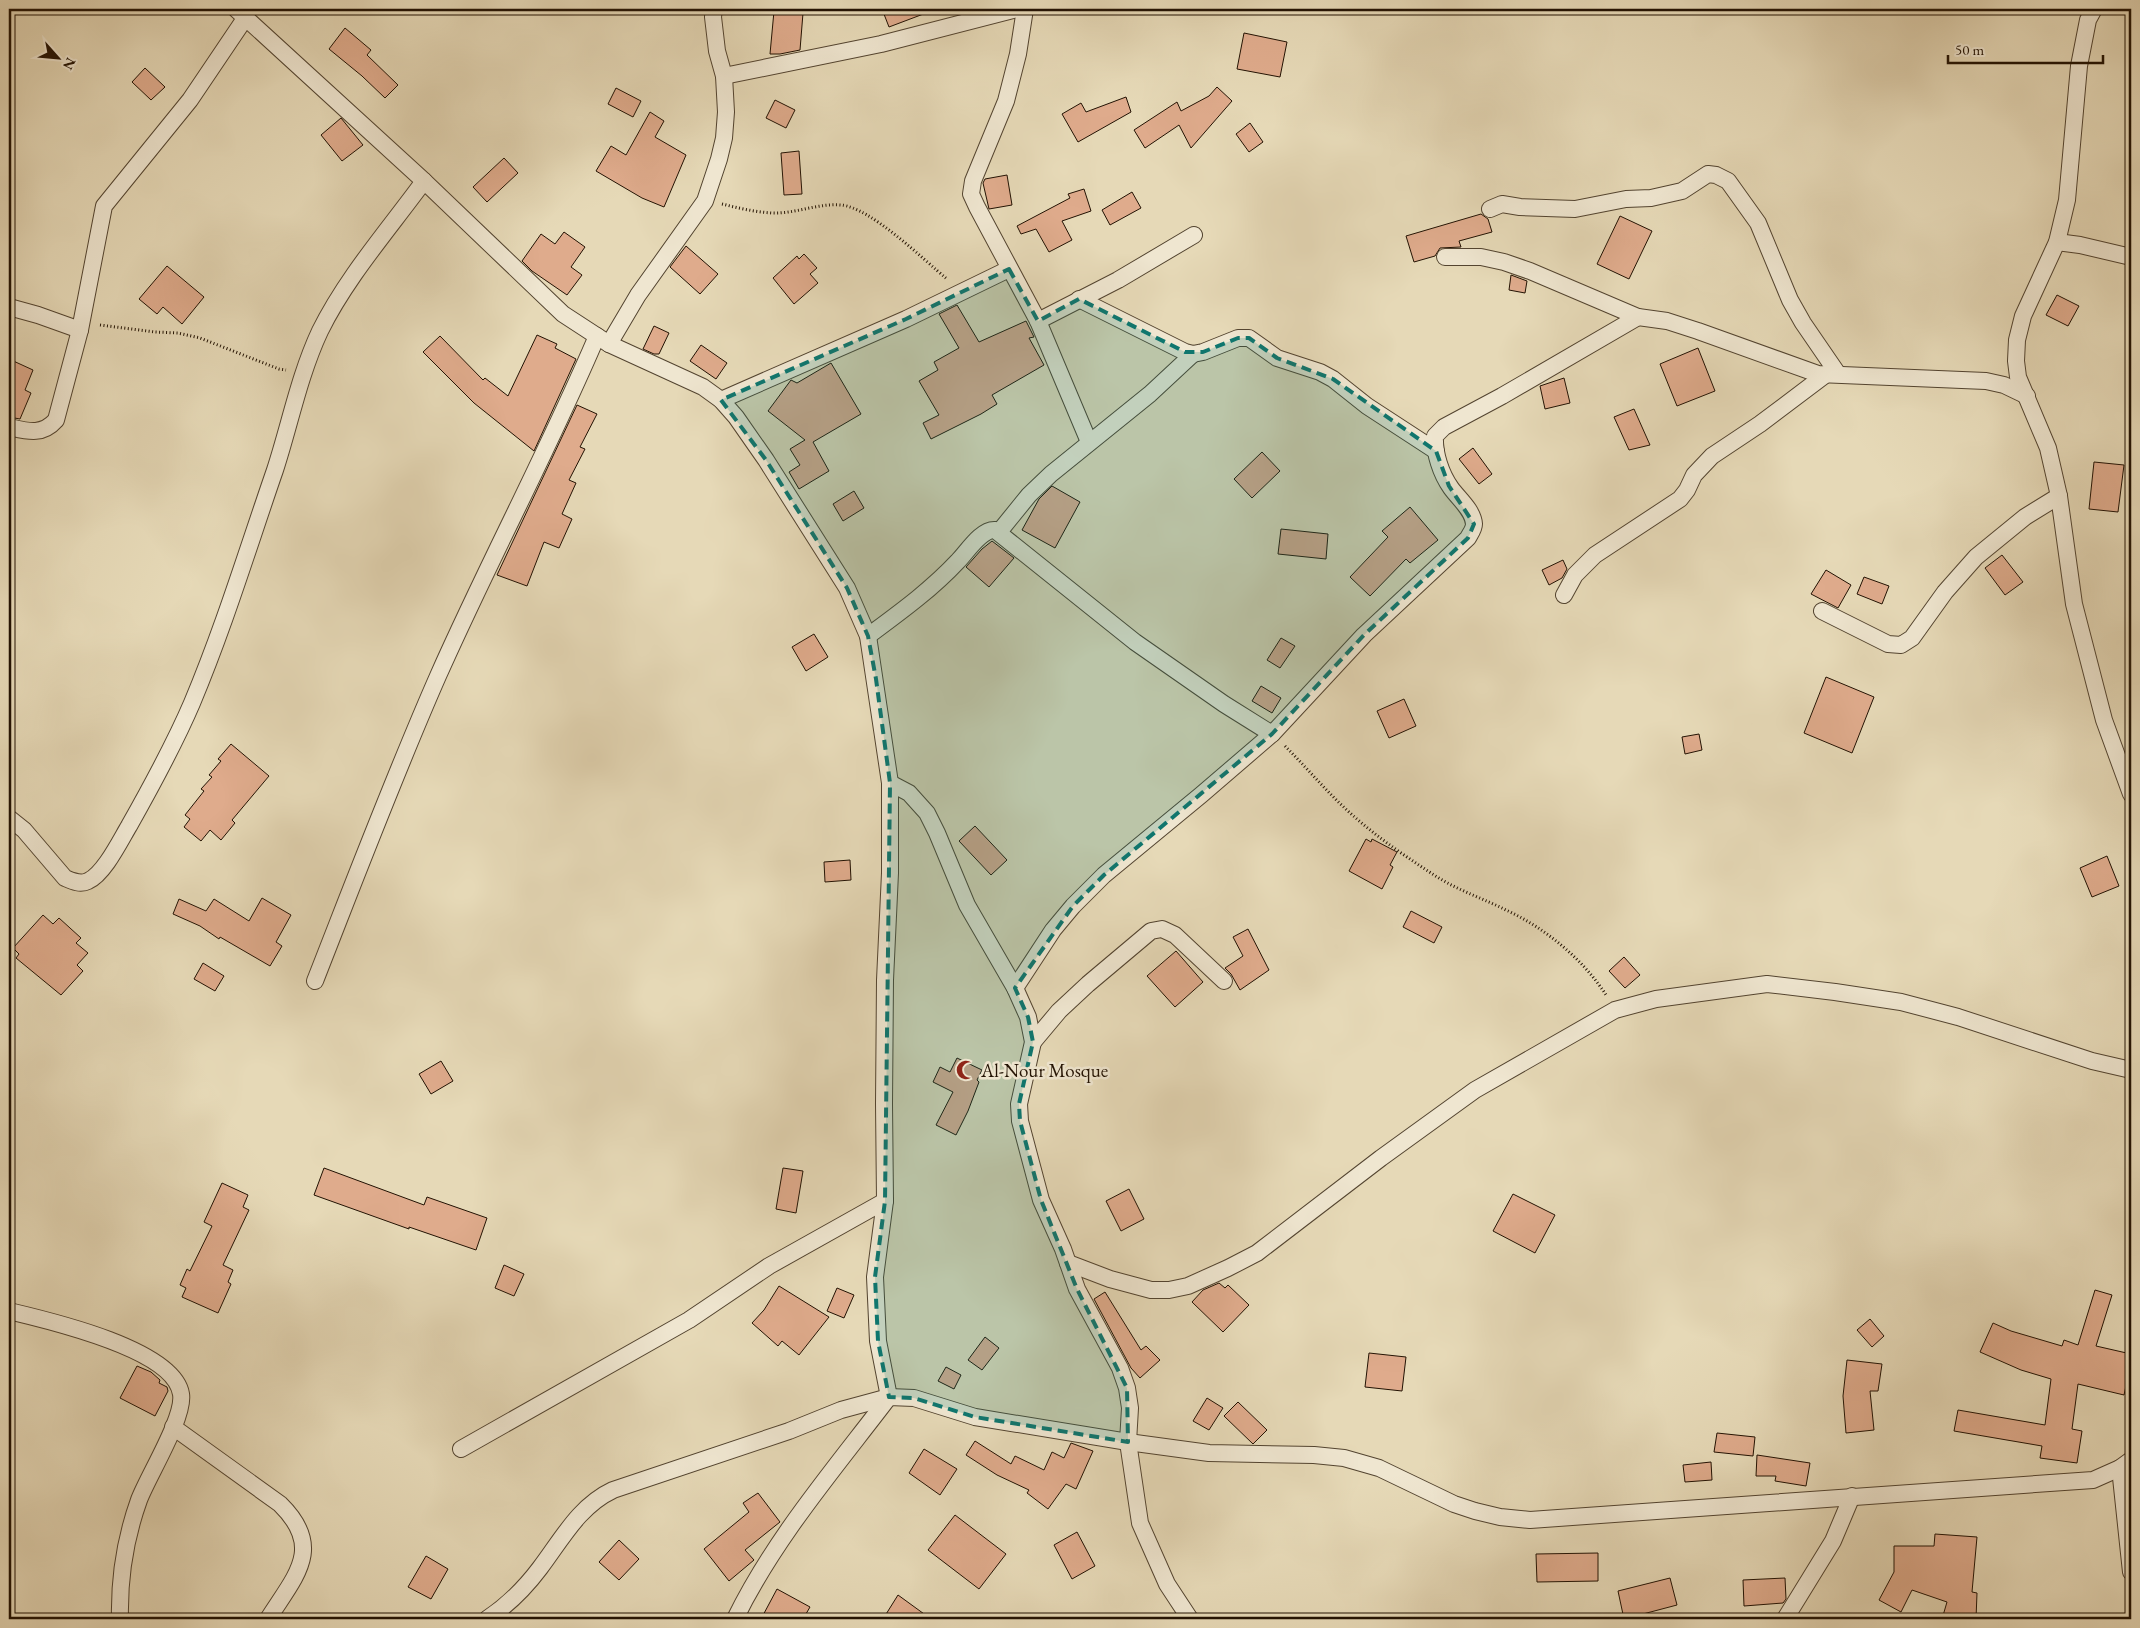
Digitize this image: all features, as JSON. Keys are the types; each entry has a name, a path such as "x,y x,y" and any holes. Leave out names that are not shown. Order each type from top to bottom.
{"street":[{"path":"315,981 370,839 438,676 574,390 603,340 638,295 705,201 724,138 726,112 724,76 717,51 713,17 714,9"},
{"path":"724,76 881,44 1017,9"},
{"path":"1025,9 1018,54 1006,101 971,187 976,208 1038,321 1089,442"},
{"path":"2094,9 2088,20 2079,66 2067,200 2057,242 2024,316 2017,340 2016,361 2018,377 2028,396 2048,448 2059,496 2074,604 2104,720 2126,764 2131,794"},
{"path":"9,427 40,432 56,420 81,327 104,206 190,100 241,13 424,181 563,314 603,340 703,387 721,400 736,417 766,460 843,581 868,636 890,783 890,873 884,1028 885,1201 875,1278 878,1341 888,1397 787,1534 747,1595 735,1619"},
{"path":"1490,209 1502,204 1520,207 1575,209 1626,199 1651,198 1682,191 1708,174 1722,178 1728,181 1758,223 1790,300 1832,375"},
{"path":"9,818 24,830 65,878 74,882 88,882 100,872 114,851 142,803 191,705 235,588 279,458 304,370 321,330 352,278 424,181"},
{"path":"1038,321 1118,280 1194,235"},
{"path":"2057,242 2080,245 2131,257"},
{"path":"1445,256 1480,257 1504,262 1530,271 1638,317 1667,322 1719,338 1811,372 1832,375 1986,380 2004,385 2028,396"},
{"path":"721,400 906,319 1009,269"},
{"path":"1079,299 1185,352 1193,354"},
{"path":"9,307 81,327"},
{"path":"1015,988 1053,930 1092,887 1272,734 1364,635 1468,538 1473,528 1472,515 1449,486 1436,451 1436,436 1444,427 1638,317"},
{"path":"999,532 1029,495 1089,442 1150,394 1193,354 1238,338 1248,338 1277,358 1320,372 1367,406 1436,451"},
{"path":"1564,595 1575,575 1595,555 1680,499 1687,490 1694,475 1712,456 1832,375"},
{"path":"1822,611 1888,644 1901,645 1912,638 1945,592 1976,557 2025,517 2059,496"},
{"path":"868,636 948,572 984,533 992,530 999,532 1136,642 1216,699 1272,734"},
{"path":"890,783 908,793 926,813 937,833 967,905 1015,988 1028,1017 1033,1042 1020,1095 1020,1121 1041,1200 1077,1289 1120,1368 1127,1388 1130,1408 1128,1442 1140,1523 1167,1584 1190,1619"},
{"path":"1033,1042 1059,1011 1082,989 1151,931 1162,929 1175,935 1224,981"},
{"path":"1068,1263 1110,1279 1151,1290 1169,1290 1188,1286 1257,1253 1381,1158 1476,1090 1615,1010 1656,999 1768,984 1835,992 1911,1004 1958,1017 2092,1061 2131,1070"},
{"path":"461,1449 680,1325 769,1266 885,1201"},
{"path":"9,1310 60,1323 103,1337 138,1353 162,1367 178,1383 182,1396 173,1427 140,1498 125,1547 119,1590 120,1619"},
{"path":"488,1619 517,1595 582,1510 598,1497 613,1490 789,1431 841,1410 888,1397 914,1398 976,1417 1209,1453 1314,1455 1344,1458 1379,1468 1454,1504 1500,1517 1530,1520 2093,1480 2126,1464 2131,1572"},
{"path":"173,1427 280,1504 294,1517 301,1530 304,1544 303,1559 296,1574 268,1619"},
{"path":"1785,1619 1833,1541 1852,1496"}],"path":[{"path":"705,201 772,213 828,205 842,205 853,208 874,220 962,291"},
{"path":"81,327 178,333 200,338 278,369 304,370"},
{"path":"1272,734 1358,820 1435,876 1464,893 1507,910 1538,928 1562,946 1595,978 1615,1010"}],"highlighted area":[{"path":"1009,269 1038,321 1079,299 1185,352 1203,352 1238,338 1249,338 1277,358 1333,379 1436,451 1449,486 1474,524 1468,538 1364,635 1272,734 1104,875 1073,906 1015,988 1028,1017 1033,1042 1019,1104 1020,1121 1041,1200 1077,1289 1127,1388 1128,1442 975,1417 914,1398 889,1397 878,1341 875,1277 885,1201 890,783 876,679 868,636 847,588 766,460 721,400 906,319"}],"building":[{"path":"882,9 934,9 934,10 889,27"},
{"path":"774,11 803,13 800,50 770,54"},
{"path":"345,28 371,50 367,55 398,85 385,98 329,49"},
{"path":"1244,33 1287,42 1280,77 1237,69"},
{"path":"145,68 165,87 151,100 132,82"},
{"path":"1217,87 1232,101 1191,148 1179,125 1145,148 1134,130 1177,102 1181,111 1209,96"},
{"path":"616,88 641,101 633,117 608,104"},
{"path":"1126,97 1131,112 1078,142 1062,114 1081,103 1086,112"},
{"path":"775,100 795,110 786,128 766,118"},
{"path":"650,112 664,121 655,137 686,155 664,207 642,198 596,171 611,146 626,155"},
{"path":"341,118 363,145 342,161 321,135"},
{"path":"1250,123 1263,142 1249,152 1236,134"},
{"path":"799,151 802,194 784,195 781,153"},
{"path":"504,158 518,173 487,202 473,187"},
{"path":"1007,175 1012,205 989,209 983,183 985,179"},
{"path":"1084,189 1091,211 1062,221 1072,240 1049,252 1036,229 1021,234 1017,226 1070,198 1068,194"},
{"path":"1132,192 1141,208 1110,225 1102,210"},
{"path":"1481,214 1488,219 1492,232 1459,241 1461,247 1440,248 1435,256 1414,262 1406,236"},
{"path":"1620,216 1652,231 1629,279 1597,264"},
{"path":"564,232 585,247 571,267 582,275 567,295 532,271 522,261 541,234 555,244"},
{"path":"686,246 718,274 700,294 670,267"},
{"path":"804,254 817,268 810,274 818,283 794,304 773,278 797,256 799,259"},
{"path":"167,266 204,297 182,324 163,307 157,314 139,299"},
{"path":"1511,275 1527,281 1525,293 1509,290"},
{"path":"2057,295 2079,306 2068,326 2046,315"},
{"path":"957,305 979,342 1026,321 1034,337 1029,338 1044,365 992,395 997,404 931,439 923,423 939,415 919,381 938,370 934,362 959,348 939,314"},
{"path":"654,326 669,333 659,354 643,349"},
{"path":"537,335 557,344 555,348 576,359 534,451 474,403 423,352 440,336 483,380 485,378 508,396"},
{"path":"701,345 727,363 716,379 690,361"},
{"path":"1698,348 1715,391 1677,406 1660,364"},
{"path":"9,359 33,370 25,390 31,393 20,419 9,417"},
{"path":"831,363 861,414 813,442 829,471 799,489 789,472 800,465 790,449 805,440 768,411 791,380 797,383"},
{"path":"1564,378 1570,403 1545,409 1540,386"},
{"path":"577,405 597,414 580,447 585,449 569,480 576,483 562,514 572,519 559,548 544,542 527,586 497,575"},
{"path":"1634,409 1650,445 1629,450 1614,417"},
{"path":"1473,448 1492,474 1479,484 1459,459"},
{"path":"1262,452 1280,471 1252,498 1234,479"},
{"path":"2094,462 2124,465 2118,512 2089,509"},
{"path":"1052,486 1080,502 1055,548 1022,530 1039,499"},
{"path":"854,491 864,508 843,521 833,504"},
{"path":"1410,507 1438,540 1410,563 1406,559 1370,596 1350,577 1388,537 1382,531"},
{"path":"1281,529 1328,534 1326,559 1278,554"},
{"path":"992,541 1014,558 989,587 966,567"},
{"path":"2002,555 2023,582 2005,595 1985,568"},
{"path":"1563,560 1567,569 1562,578 1549,585 1542,570"},
{"path":"1826,570 1851,585 1838,608 1811,594"},
{"path":"1864,577 1889,586 1882,604 1857,594"},
{"path":"814,634 828,657 806,671 792,647"},
{"path":"1281,638 1295,646 1280,668 1267,660"},
{"path":"1826,677 1874,697 1852,753 1804,733"},
{"path":"1261,686 1281,698 1272,713 1252,701"},
{"path":"1404,699 1416,726 1389,738 1377,711"},
{"path":"1699,734 1702,750 1685,754 1682,737"},
{"path":"231,744 269,776 232,820 235,823 221,840 210,830 201,841 184,827 190,819 185,815 204,791 201,789 212,777 209,775 221,761 218,759"},
{"path":"975,826 1007,860 991,875 959,841"},
{"path":"1366,839 1371,842 1372,839 1397,852 1390,865 1393,867 1382,889 1349,871"},
{"path":"2107,856 2119,886 2092,897 2080,868"},
{"path":"850,860 851,880 825,882 824,862"},
{"path":"262,898 291,915 276,942 282,946 270,966 220,937 219,939 200,926 173,914 179,899 206,911 214,899 249,921"},
{"path":"1411,911 1442,927 1434,943 1403,927"},
{"path":"43,915 53,924 59,918 81,938 76,943 88,953 77,965 83,971 61,995 16,958 19,954 13,948"},
{"path":"1248,929 1269,970 1240,990 1231,974 1225,968 1243,956 1233,937"},
{"path":"1176,951 1203,982 1175,1007 1147,976"},
{"path":"1624,957 1640,975 1625,988 1609,971"},
{"path":"203,963 224,976 215,991 194,979"},
{"path":"957,1058 982,1070 977,1080 979,1082 968,1111 956,1135 936,1125 953,1092 933,1082 940,1067 950,1072"},
{"path":"441,1061 453,1081 431,1094 419,1074"},
{"path":"324,1168 424,1205 427,1197 487,1218 476,1250 409,1227 409,1229 314,1195"},
{"path":"783,1168 803,1171 796,1213 776,1209"},
{"path":"222,1183 248,1195 243,1207 249,1210 223,1265 233,1270 228,1282 231,1284 218,1313 182,1297 186,1288 180,1285 187,1269 190,1271 212,1226 204,1222"},
{"path":"1129,1189 1144,1219 1121,1231 1106,1201"},
{"path":"1513,1194 1555,1215 1535,1253 1493,1231"},
{"path":"504,1265 524,1274 514,1296 495,1288"},
{"path":"1219,1283 1225,1288 1228,1285 1249,1305 1223,1332 1192,1302 1203,1290"},
{"path":"779,1286 829,1317 799,1355 782,1341 778,1346 752,1323 764,1310"},
{"path":"837,1288 854,1295 844,1318 827,1311"},
{"path":"2095,1290 2112,1295 2096,1346 2131,1354 2131,1363 2124,1395 2078,1384 2072,1429 2082,1431 2077,1463 2040,1458 2042,1446 1954,1431 1958,1410 2045,1425 2051,1379 2021,1370 1980,1352 1993,1323 2011,1331 2062,1346 2064,1340 2078,1345"},
{"path":"1105,1292 1141,1350 1146,1346 1160,1360 1140,1378 1131,1368 1094,1299"},
{"path":"1870,1319 1884,1336 1872,1347 1857,1330"},
{"path":"985,1337 999,1348 982,1370 968,1360"},
{"path":"1369,1353 1406,1357 1402,1391 1365,1387"},
{"path":"1847,1360 1882,1364 1878,1391 1870,1391 1874,1430 1846,1433 1843,1396"},
{"path":"137,1366 151,1372 160,1380 159,1383 167,1387 168,1391 155,1416 120,1398"},
{"path":"946,1367 961,1375 954,1389 938,1381"},
{"path":"1207,1398 1223,1408 1209,1430 1193,1421"},
{"path":"1238,1402 1267,1430 1253,1444 1224,1416"},
{"path":"1717,1433 1755,1437 1753,1456 1714,1452"},
{"path":"975,1441 1011,1464 1015,1456 1044,1470 1052,1452 1064,1458 1071,1443 1093,1451 1076,1489 1066,1484 1048,1509 1027,1493 1029,1490 997,1475 966,1455"},
{"path":"924,1449 957,1469 940,1495 909,1473"},
{"path":"1757,1455 1810,1463 1806,1486 1775,1481 1776,1476 1756,1476"},
{"path":"1711,1462 1712,1480 1685,1482 1683,1465"},
{"path":"758,1493 780,1522 745,1550 754,1560 729,1581 704,1549 749,1512 743,1503"},
{"path":"955,1515 1006,1554 979,1589 928,1550"},
{"path":"1077,1532 1095,1566 1072,1579 1054,1545"},
{"path":"1935,1534 1977,1537 1972,1592 1977,1593 1976,1619 1942,1619 1947,1602 1912,1590 1901,1612 1879,1600 1894,1572 1894,1546 1934,1546"},
{"path":"619,1540 639,1559 619,1580 599,1562"},
{"path":"1598,1553 1598,1581 1537,1582 1536,1554"},
{"path":"426,1556 448,1569 431,1599 408,1587"},
{"path":"1670,1578 1677,1605 1624,1619 1618,1591"},
{"path":"1785,1578 1786,1599 1783,1603 1744,1606 1743,1580"},
{"path":"777,1589 810,1607 803,1619 761,1619"},
{"path":"898,1595 931,1619 883,1619"}],"place":[{"name":"Al-Nour Mosque","path":"966,1070"}]}
